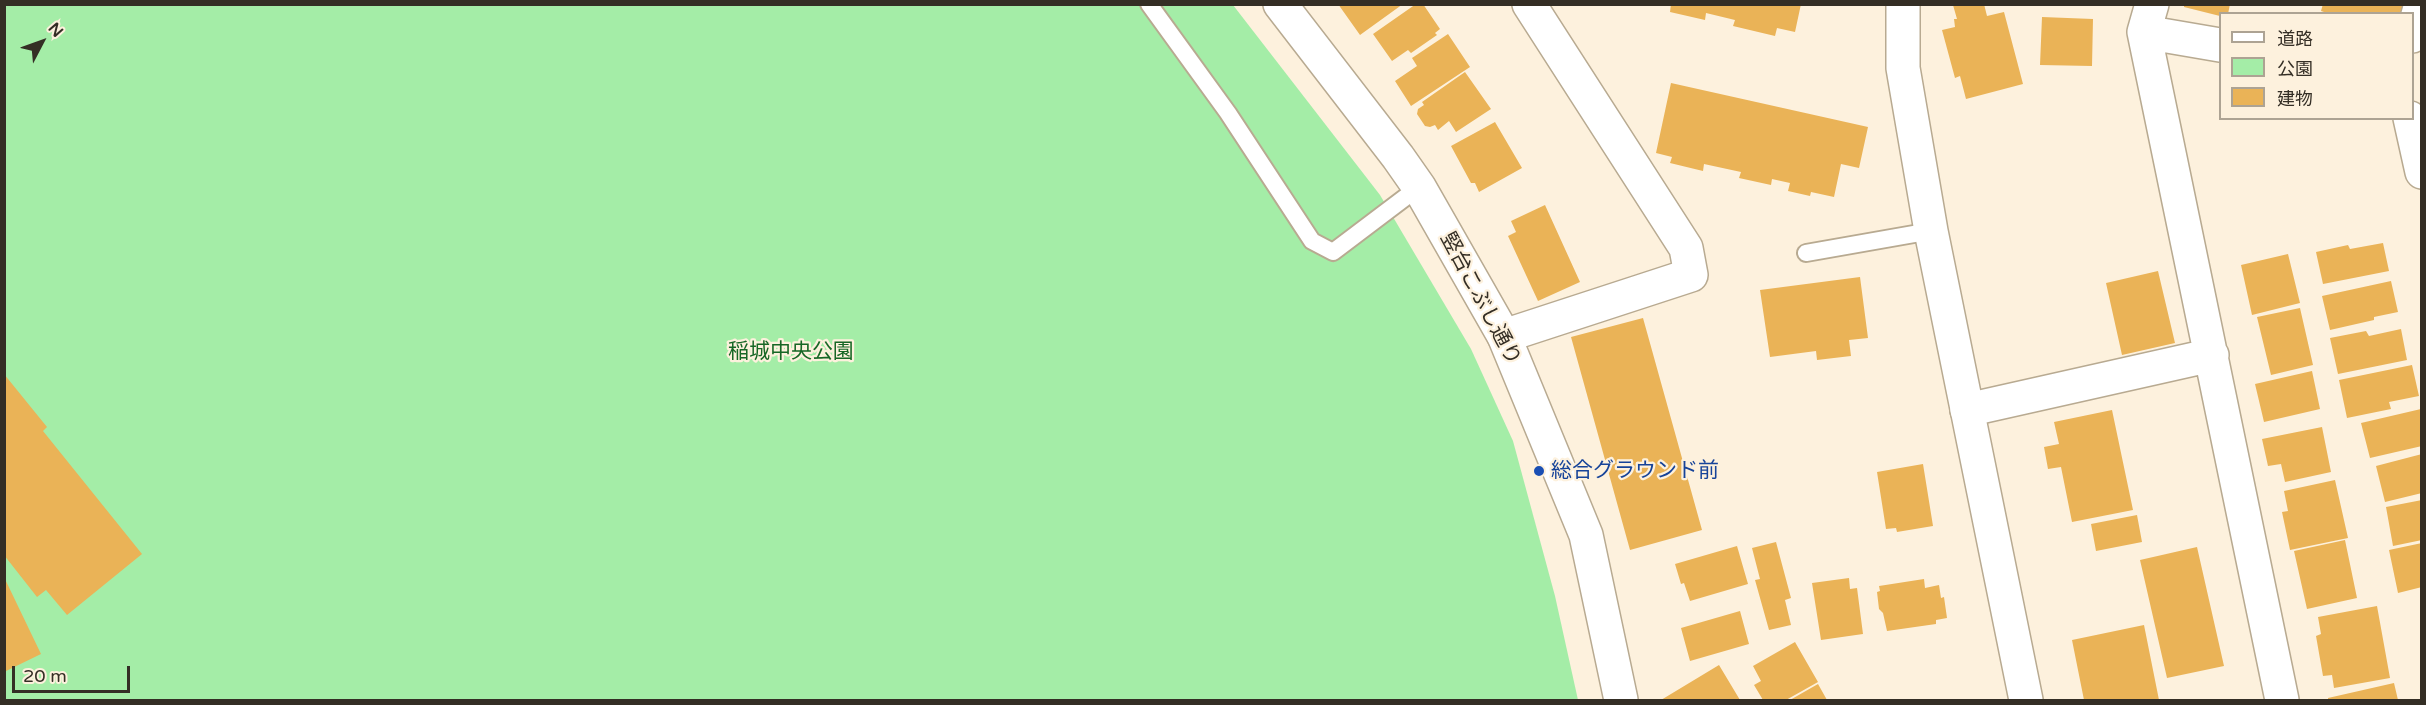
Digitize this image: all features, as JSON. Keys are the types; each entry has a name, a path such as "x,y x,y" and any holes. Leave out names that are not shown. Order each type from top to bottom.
{"street":[{"name":"竪台こぶし通り","path":"1280,4 1419,187 1504,336 1586,535 1621,700"},
{"path":"1504,336 1691,275 1686,248 1529,4"},
{"path":"1903,4 1903,68 1931,231 2025,700"},
{"path":"2414,29 2421,4"},
{"path":"2148,18 2219,45"},
{"path":"2148,18 2212,355 2282,700"},
{"path":"2410,120 2421,172"},
{"path":"1967,410 2212,355"}],"lane":[{"path":"1149,4 1228,113 1312,241 1333,252 1419,187"},
{"path":"1806,253 1931,231"}],"green space":[{"name":"稲城中央公園","path":"4,5 1233,5 1380,195 1471,349 1513,441 1555,596 1578,700 5,700"}],"building":[{"path":"1338,4 1403,4 1360,35"},
{"path":"1416,4 1423,4 1440,29 1435,33 1437,35 1411,53 1408,50 1392,61 1373,34"},
{"path":"1671,4 1801,4 1795,32 1777,28 1775,36 1733,26 1735,20 1706,13 1705,20 1670,12"},
{"path":"1984,4 1987,16 2004,12 2023,84 1966,99 1960,76 1955,78 1942,30 1955,27 1954,19 1957,19 1953,5"},
{"path":"2184,4 2230,4 2228,12 2219,12 2219,16 2184,7"},
{"path":"2323,4 2404,4 2402,12 2321,11"},
{"path":"2042,17 2093,19 2092,66 2040,65"},
{"path":"1448,34 1470,67 1411,106 1395,81 1417,66 1412,58"},
{"path":"1465,72 1491,109 1456,132 1449,121 1438,130 1435,125 1425,126 1417,114 1418,109 1424,105 1422,102"},
{"path":"1671,83 1868,127 1859,168 1841,164 1834,197 1811,192 1810,196 1788,191 1790,183 1772,179 1771,185 1739,178 1741,172 1704,164 1703,171 1670,163 1672,157 1656,153"},
{"path":"1495,122 1522,168 1479,192 1475,183 1471,183 1451,146"},
{"path":"1545,205 1580,282 1538,301 1508,236 1516,232 1511,221"},
{"path":"2383,243 2389,271 2323,284 2316,252 2348,245 2350,249"},
{"path":"2288,254 2300,303 2252,315 2241,265"},
{"path":"2158,271 2175,343 2122,355 2106,283"},
{"path":"1860,277 1868,338 1849,340 1851,356 1817,360 1816,351 1770,357 1760,290"},
{"path":"2391,281 2398,312 2330,330 2322,296"},
{"path":"2300,308 2313,365 2271,375 2257,317"},
{"path":"1643,318 1702,530 1630,550 1571,337"},
{"path":"2401,329 2407,360 2338,374 2330,338 2366,331 2369,336"},
{"path":"2412,365 2419,396 2389,402 2391,409 2347,418 2339,380"},
{"path":"2312,371 2320,409 2264,422 2255,384"},
{"path":"4,374 47,427 43,431 142,554 67,615 46,590 37,597 4,555"},
{"path":"2421,409 2422,446 2370,458 2361,423"},
{"path":"2112,410 2133,510 2072,522 2061,467 2048,469 2044,447 2059,444 2054,422"},
{"path":"2322,427 2331,472 2285,482 2281,464 2268,466 2262,439"},
{"path":"2422,454 2422,493 2385,502 2376,466"},
{"path":"1923,464 1933,526 1897,532 1896,528 1886,529 1877,472"},
{"path":"2335,480 2348,538 2290,550 2282,512 2288,511 2284,491"},
{"path":"2422,500 2422,540 2393,546 2386,507"},
{"path":"2137,515 2142,542 2096,551 2091,524"},
{"path":"2345,540 2357,598 2307,609 2294,551"},
{"path":"1776,542 1791,598 1785,600 1791,625 1769,630 1755,580 1760,579 1752,548"},
{"path":"2422,543 2422,587 2398,593 2389,550"},
{"path":"1737,546 1748,584 1690,601 1684,583 1681,584 1675,564"},
{"path":"2197,547 2224,666 2167,678 2140,560"},
{"path":"4,577 41,654 4,672"},
{"path":"1849,578 1850,589 1857,588 1863,634 1821,640 1812,583"},
{"path":"1924,579 1925,588 1939,585 1941,598 1944,597 1947,618 1936,620 1936,624 1887,631 1883,613 1879,609 1877,592 1880,591 1879,586"},
{"path":"2377,606 2390,678 2334,688 2332,675 2323,676 2316,636 2321,634 2318,617"},
{"path":"1740,611 1749,644 1690,661 1681,628"},
{"path":"2144,625 2159,700 2084,700 2072,640"},
{"path":"1795,642 1818,682 1786,700 1763,700 1754,685 1761,681 1753,666"},
{"path":"1719,665 1740,700 1661,700"},
{"path":"2394,683 2398,700 2328,700 2328,698"},
{"path":"1818,684 1827,700 1790,700"}],"place":[{"name":"総合グラウンド前","path":"1539,471"}]}
